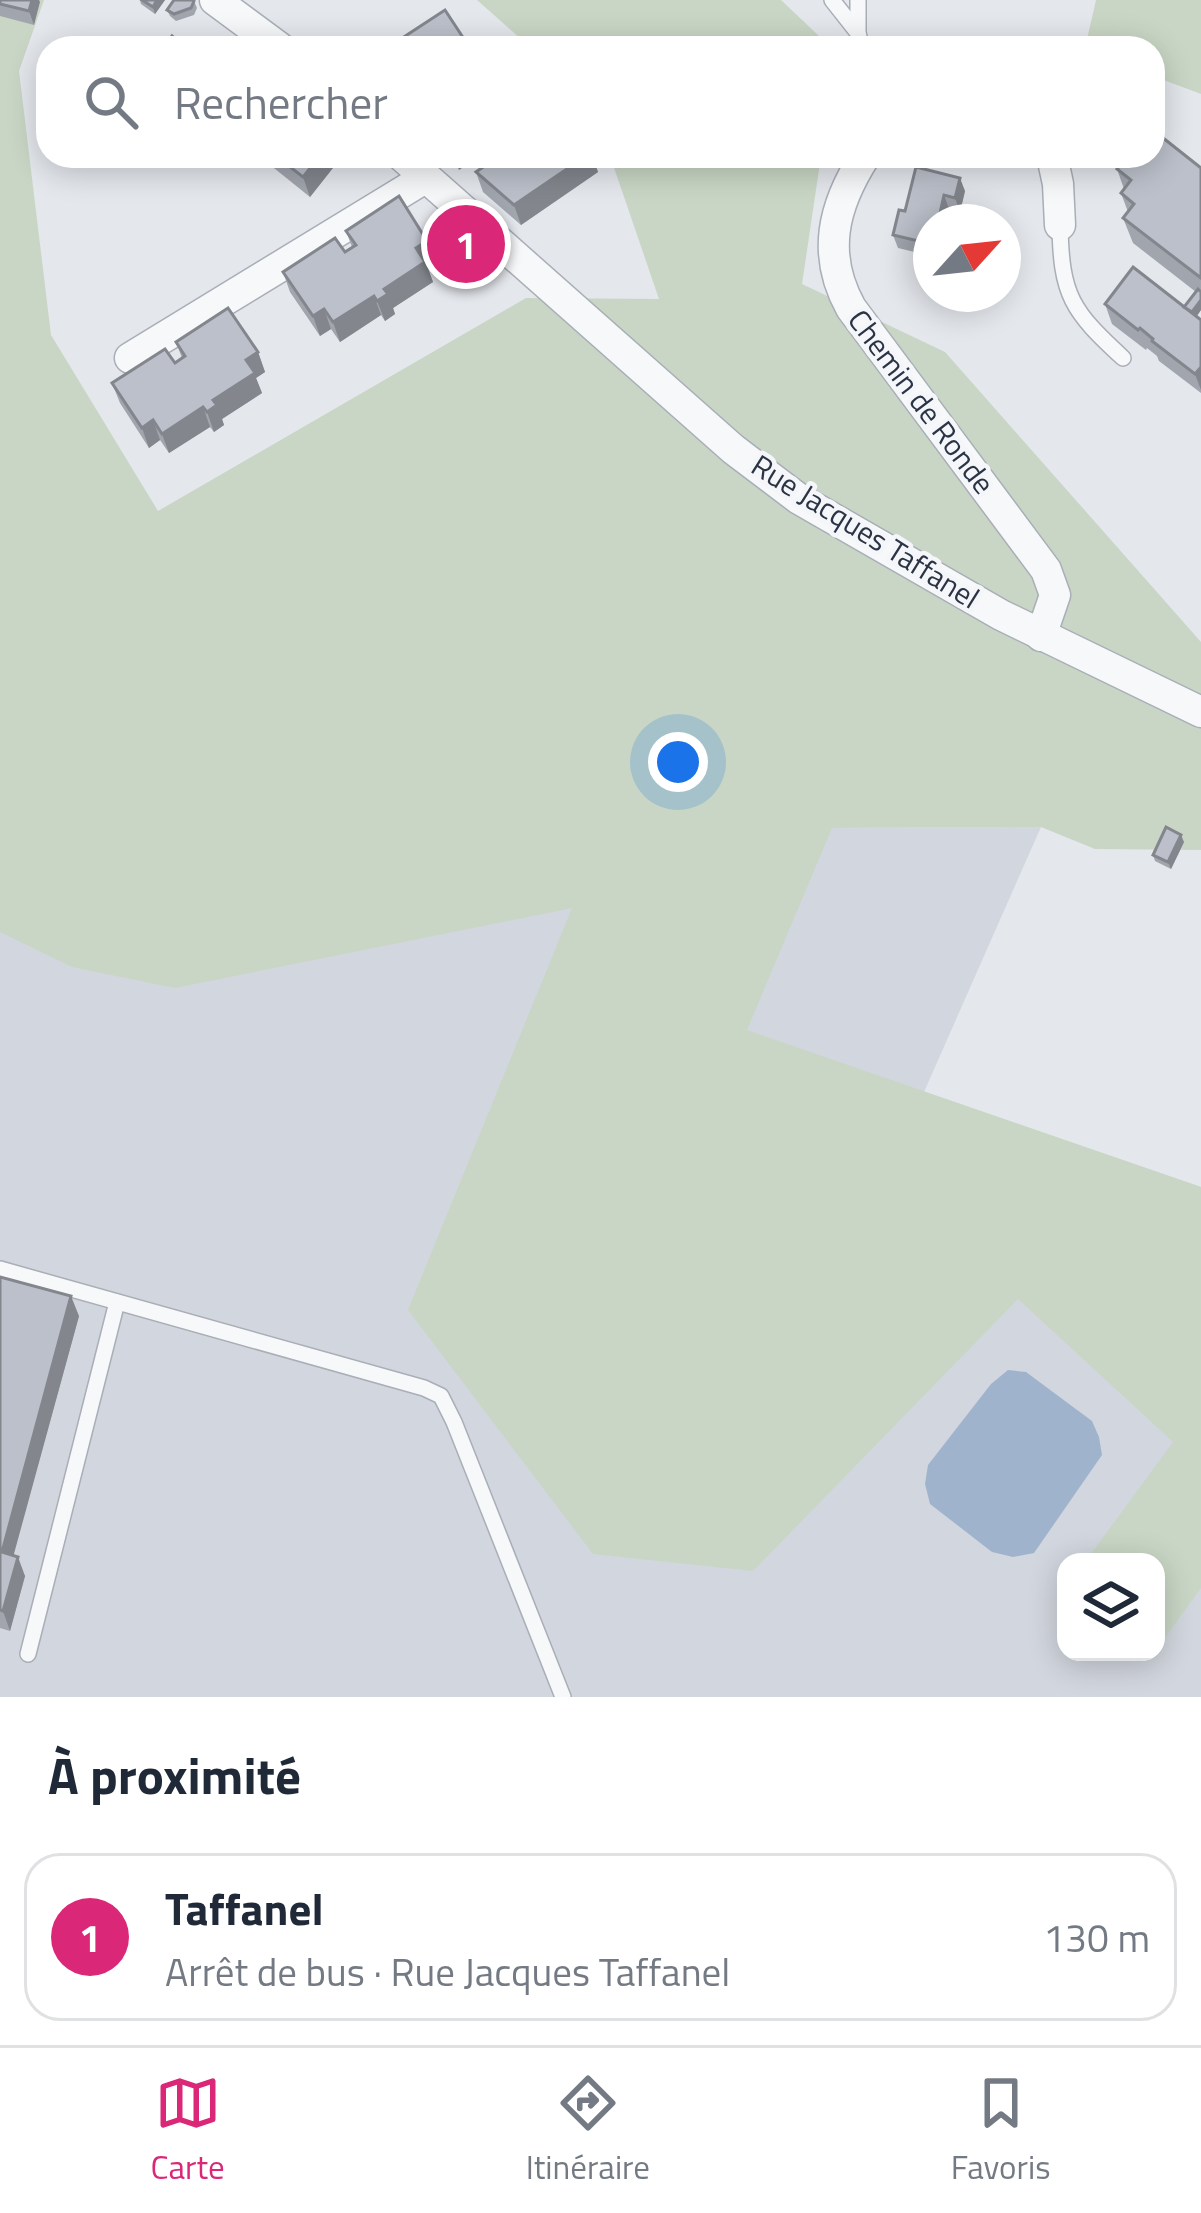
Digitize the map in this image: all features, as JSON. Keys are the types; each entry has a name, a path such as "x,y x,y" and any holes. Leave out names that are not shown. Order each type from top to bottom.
{"street":[{"path":"215,0 264,36"},
{"name":"Rue Jacques Taffanel","path":"415,168 776,484 1000,615 1201,712"},
{"name":"Chemin de Ronde","path":"858,168 836,224 832,252 838,282 850,308 1046,570 1054,595 1041,636"},
{"path":"1055,168 1060,225"},
{"path":"130,358 425,178"}],"lane":[{"path":"832,0 857,36"},
{"path":"858,0 860,36"},
{"path":"1060,225 1062,268 1071,301 1088,326 1123,358"},
{"path":"0,1269 441,1396 563,1697"},
{"path":"28,1654 117,1301"}],"shaded area":[{"path":"0,795 832,828 1041,827 924,1092 1201,1187 1201,1697 0,1697"}],"green space":[{"path":"0,0 44,0 19,71 51,335 158,511 526,298 659,299 614,168 819,168 802,284 945,352 1201,642 1201,850 1095,849 1041,827 832,828 747,1030 1201,1187 1201,1588 1165,1638 1165,1553 1092,1553 1173,1442 1018,1299 753,1571 593,1554 408,1310 572,908 175,988 72,967 0,932"},
{"path":"477,0 781,0 819,36 518,36"},
{"path":"1096,0 1201,0 1201,94 1165,80 1165,36 1088,36"}],"water":[{"path":"1008,1370 1026,1372 1092,1421 1102,1455 1034,1553 1013,1557 992,1552 930,1504 925,1484 928,1465 991,1384"}],"building":[{"path":"0,0 32,0 29,11 0,4"},
{"path":"174,0 194,1 191,8 174,14 167,10"},
{"path":"445,10 462,36 405,36"},
{"path":"1165,140 1201,168 1201,278 1123,218 1134,204 1121,193 1131,180 1117,169 1165,168"},
{"path":"482,168 568,168 514,205 476,172"},
{"path":"916,168 960,178 955,198 944,195 942,204 913,204 913,240 893,235 899,210 905,211"},
{"path":"399,196 427,241 416,248 425,262 384,289 388,294 377,301 374,296 333,322 324,309 313,316 283,272 335,238 345,252 356,245 346,231"},
{"path":"1133,267 1201,320 1201,367 1195,374 1105,304"},
{"path":"1198,289 1201,300 1192,312 1184,307"},
{"path":"228,308 258,352 246,360 255,373 213,400 217,405 207,412 203,407 162,434 153,420 142,428 112,383 165,349 175,363 185,356 176,342"},
{"path":"1166,827 1181,835 1168,862 1153,855"},
{"path":"0,1277 71,1296 2,1552 18,1557 3,1611 0,1610"}],"place":[{"name":"Taffanel","path":"466,244"}]}
